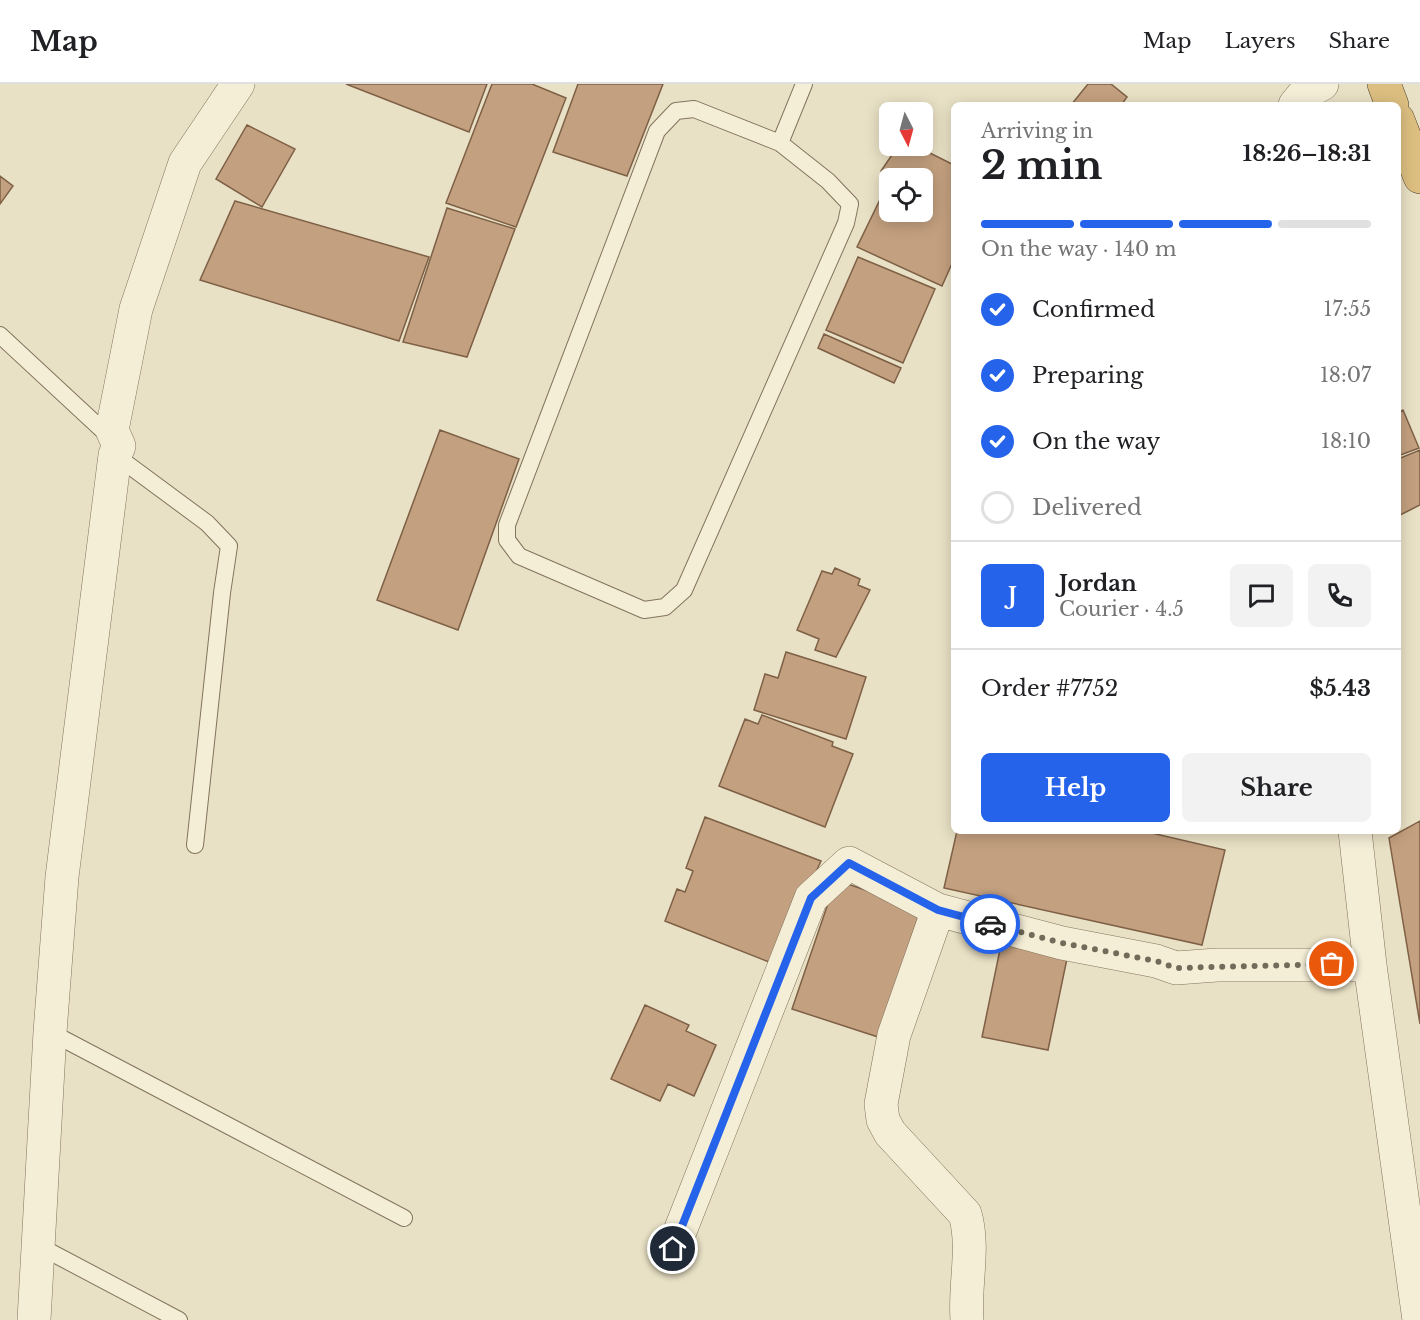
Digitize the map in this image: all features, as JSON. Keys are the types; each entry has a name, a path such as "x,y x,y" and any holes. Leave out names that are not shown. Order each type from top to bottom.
{"highway":[{"path":"1384,84 1391,102"},
{"path":"1401,128 1420,177"}],"street":[{"path":"33,1320 50,1032 62,877 117,450 112,430 136,309 185,163 238,84"},
{"path":"1297,102 1304,94 1322,84"},
{"path":"1355,834 1370,965 1418,1282 1419,1320"},
{"path":"673,1249 811,898 849,863 938,910 1062,943 1156,961 1176,968 1217,965 1370,965"},
{"path":"938,910 894,1035 880,1104 883,1120 890,1133 965,1214 970,1231 967,1320"}],"lane":[{"path":"780,143 804,84"},
{"path":"694,109 780,143 828,181 850,204 846,223 684,590 666,607 644,610 519,556 507,540 507,525 657,130 676,111 694,109"},
{"path":"0,335 117,450 207,523 229,546 195,845"},
{"path":"50,1032 404,1218"},
{"path":"39,1246 179,1320"}],"building":[{"path":"346,84 487,84 469,132"},
{"path":"492,84 532,84 566,98 516,227 446,203"},
{"path":"578,84 663,84 627,176 553,152"},
{"path":"1088,84 1111,84 1127,97 1123,102 1073,102"},
{"path":"247,125 295,149 262,207 216,179"},
{"path":"933,154 951,164 951,266 942,286 857,247 879,202 879,222 933,222 933,168 883,168 891,156"},
{"path":"0,176 13,186 0,204"},
{"path":"235,201 429,257 399,341 200,280"},
{"path":"447,208 515,229 467,357 403,342"},
{"path":"858,257 935,289 903,363 826,330"},
{"path":"824,334 901,368 894,383 818,348"},
{"path":"1403,410 1419,448 1401,455 1401,411"},
{"path":"440,430 519,459 458,630 377,600"},
{"path":"1420,450 1420,505 1401,514 1401,458"},
{"path":"835,568 860,579 858,585 870,590 836,657 815,650 819,639 797,630 822,571 832,574"},
{"path":"786,652 866,677 846,739 754,710 765,674 778,678"},
{"path":"762,715 833,742 832,746 853,754 825,827 719,786 745,719 758,724"},
{"path":"705,817 821,861 774,964 665,921 677,889 685,892 693,871 686,868"},
{"path":"1420,821 1420,1024 1389,838 1401,834 1401,831"},
{"path":"956,834 1156,834 1225,850 1202,945 944,888"},
{"path":"836,880 921,909 878,1037 792,1009"},
{"path":"1003,935 1069,949 1048,1050 982,1037"},
{"path":"645,1005 689,1025 686,1031 716,1045 694,1096 668,1084 660,1101 611,1079"}],"way so far":[{"path":"990,924 1062,943 1156,961 1176,968 1217,965 1332,964"}],"route":[{"path":"673,1249 811,898 819,889 830,882 849,863 938,910 990,924"}]}
